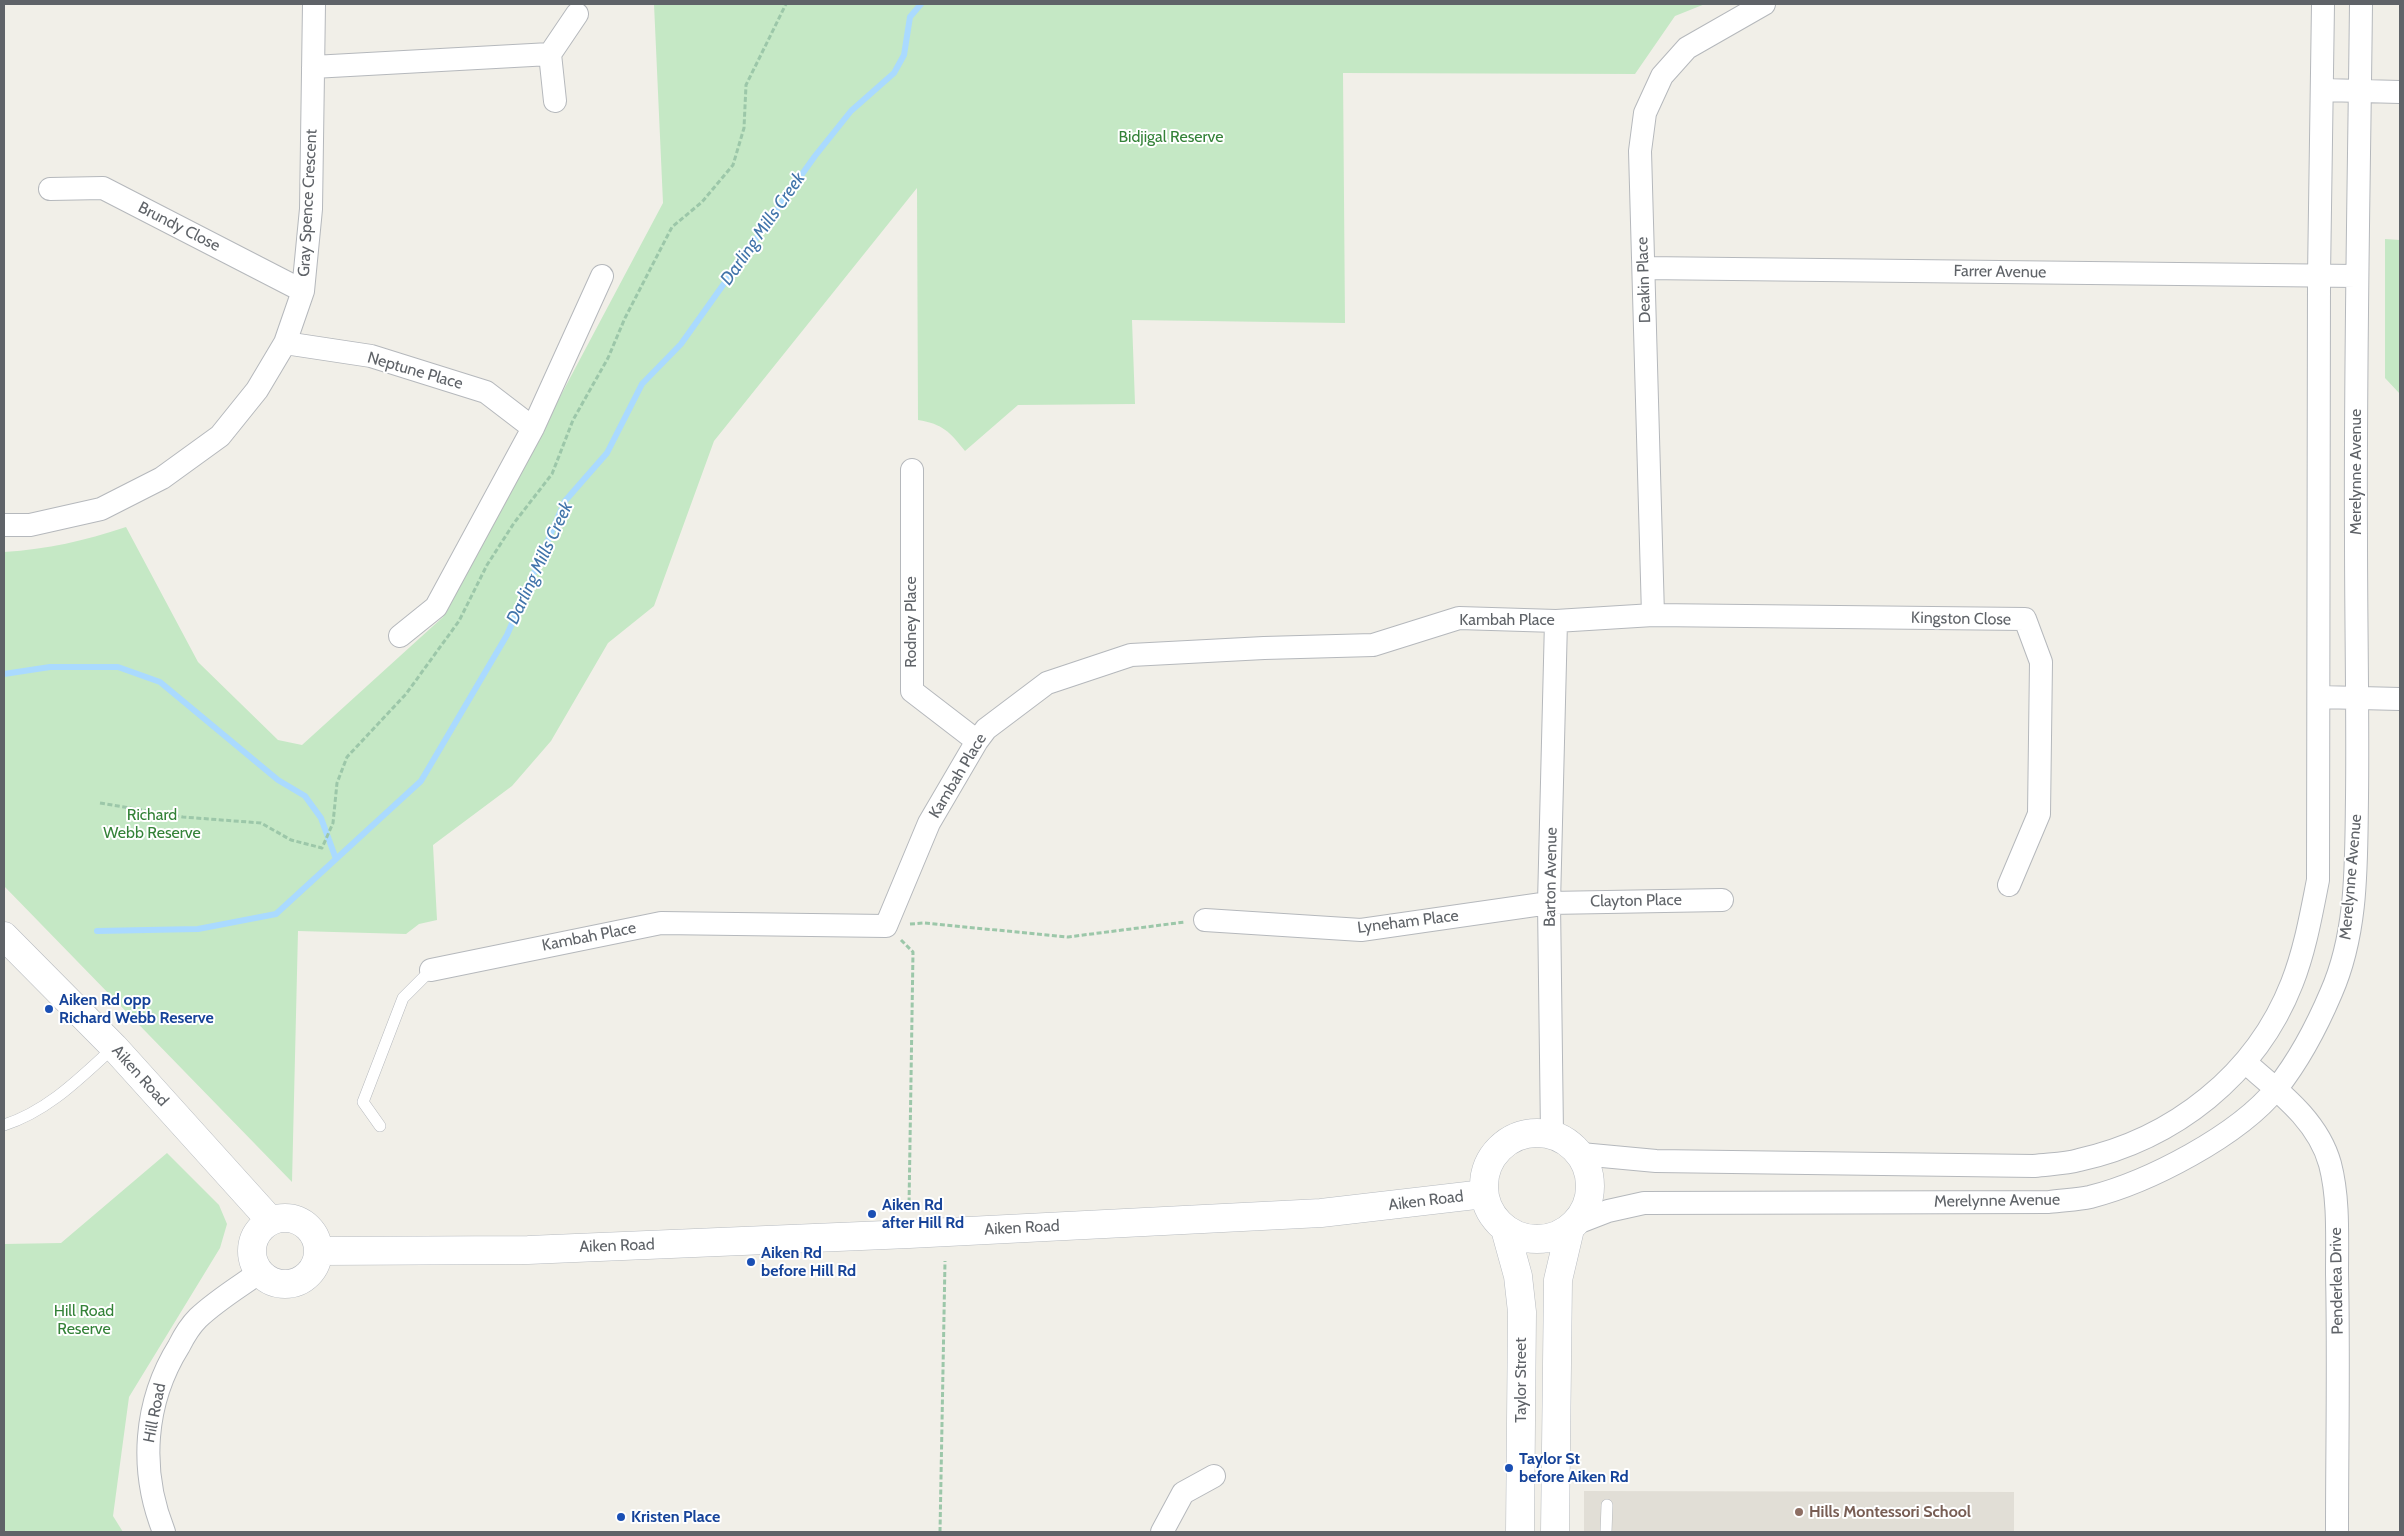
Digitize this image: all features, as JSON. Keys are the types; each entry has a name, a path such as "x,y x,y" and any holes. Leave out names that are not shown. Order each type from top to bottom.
{"street":[{"name":"Gray Spence Crescent","path":"4,525 30,525 102,509 162,478 220,436 257,390 285,343 303,291 311,209 314,4"},
{"name":"Deakin Place","path":"1653,615 1640,151 1645,113 1662,76 1687,48 1764,4"},
{"name":"Merelynne Avenue","path":"1581,1154 1656,1161 2034,1166 2081,1160 2121,1148 2164,1129 2208,1100 2246,1063 2272,1025 2292,984 2306,939 2318,880 2319,276 2323,4"},
{"name":"Merelynne Avenue","path":"1573,1226 1608,1211 1644,1203 2049,1202 2089,1197 2159,1172 2239,1123 2276,1089 2307,1042 2332,991 2350,934 2356,860 2358,698 2356,276 2361,4"},
{"path":"555,101 550,54 577,14"},
{"path":"313,67 550,54"},
{"path":"2323,90 2400,92"},
{"name":"Brundy Close","path":"50,189 103,188 303,291"},
{"name":"Farrer Avenue","path":"1644,268 2356,276"},
{"path":"400,636 436,607 533,428 602,276"},
{"name":"Neptune Place","path":"285,343 372,356 486,392 533,428"},
{"name":"Rodney Place","path":"912,470 912,691 977,741"},
{"name":"Kambah Place","path":"431,970 661,923 886,926 930,823 977,741 986,729 1047,683 1131,656 1264,648 1373,645 1459,618 1556,620 1653,615"},
{"name":"Kingston Close","path":"1653,615 2025,620 2041,662 2039,814 2009,885"},
{"name":"Barton Avenue","path":"1552,1134 1549,903 1556,620"},
{"path":"2319,697 2400,699"},
{"name":"Clayton Place","path":"1549,903 1722,900"},
{"name":"Lyneham Place","path":"1205,920 1361,930 1549,903"},
{"name":"Aiken Road","path":"4,936 114,1047 271,1221"},
{"name":"Penderlea Drive","path":"2246,1063 2298,1109 2314,1130 2330,1163 2336,1210 2337,1532"},
{"path":"1534,1132 1552,1134 1568,1142 1581,1154 1589,1171 1591,1189 1587,1208 1573,1226 1554,1237 1538,1240 1521,1237 1505,1229 1488,1208 1484,1194 1484,1176 1490,1159 1502,1146 1517,1136 1534,1132"},
{"path":"2081,1160 2089,1197"},
{"path":"1908,1202 1909,1164"},
{"name":"Aiken Road","path":"319,1251 528,1250 899,1234 1321,1212 1484,1194"},
{"path":"288,1218 306,1224 316,1236 319,1251 313,1270 304,1278 294,1283 282,1284 271,1280 260,1272 254,1262 252,1248 255,1236 262,1227 271,1221 288,1218"},
{"path":"1555,1532 1558,1280 1573,1226"},
{"name":"Taylor Street","path":"1505,1229 1518,1276 1522,1312 1520,1532"},
{"name":"Hill Road","path":"164,1532 153,1498 148,1464 148,1436 160,1380 197,1319 215,1303 260,1272"},
{"path":"1162,1532 1183,1493 1214,1476"}],"lane":[{"path":"380,1126 363,1102 403,998 431,970"},
{"path":"4,1125 19,1120 63,1094 114,1047"},
{"path":"1606,1506 1606,1532"}],"path":[{"path":"886,926 924,923 1068,937 1205,920"},
{"path":"886,926 913,952 909,1206"},
{"path":"940,1532 945,1261"}],"shaded area":[{"name":"Hills Montessori School","path":"1584,1491 2014,1492 2014,1532 1584,1532"}],"green space":[{"path":"654,4 1705,4 1675,16 1635,74 1343,73 1345,323 1132,320 1135,404 1018,405 965,451 945,430 934,424 918,420 917,188 714,441 654,606 608,643 551,741 512,786 433,845 437,920 419,924 406,934 298,931 292,1182 4,886 4,552 66,544 126,527 198,662 278,740 302,745 443,617 663,203"},
{"path":"2385,239 2400,240 2400,394 2385,378"},
{"name":"Hill Road Reserve","path":"167,1153 219,1205 227,1224 220,1248 129,1397 113,1516 123,1532 4,1532 4,1244 61,1243"}],"waterway":[{"name":"Darling Mills Creek","path":"97,931 198,929 276,914 421,781 507,635 565,501 607,453 642,384 681,344 815,156 851,111 894,73 904,55 910,17 921,4"},
{"path":"4,674 50,667 118,667 160,682 278,780 305,796 321,818 336,859"}],"place":[{"name":"Aiken Rd opp Richard Webb Reserve","path":"49,1009"},
{"name":"Aiken Rd after Hill Rd","path":"872,1214"},
{"name":"Aiken Rd before Hill Rd","path":"751,1262"},
{"name":"Taylor St before Aiken Rd","path":"1509,1468"},
{"name":"Hills Montessori School","path":"1799,1512"},
{"name":"Kristen Place","path":"621,1517"}],"park label":[{"name":"Bidjigal Reserve","path":"1171,137"},
{"name":"Richard Webb Reserve","path":"152,824"}]}
